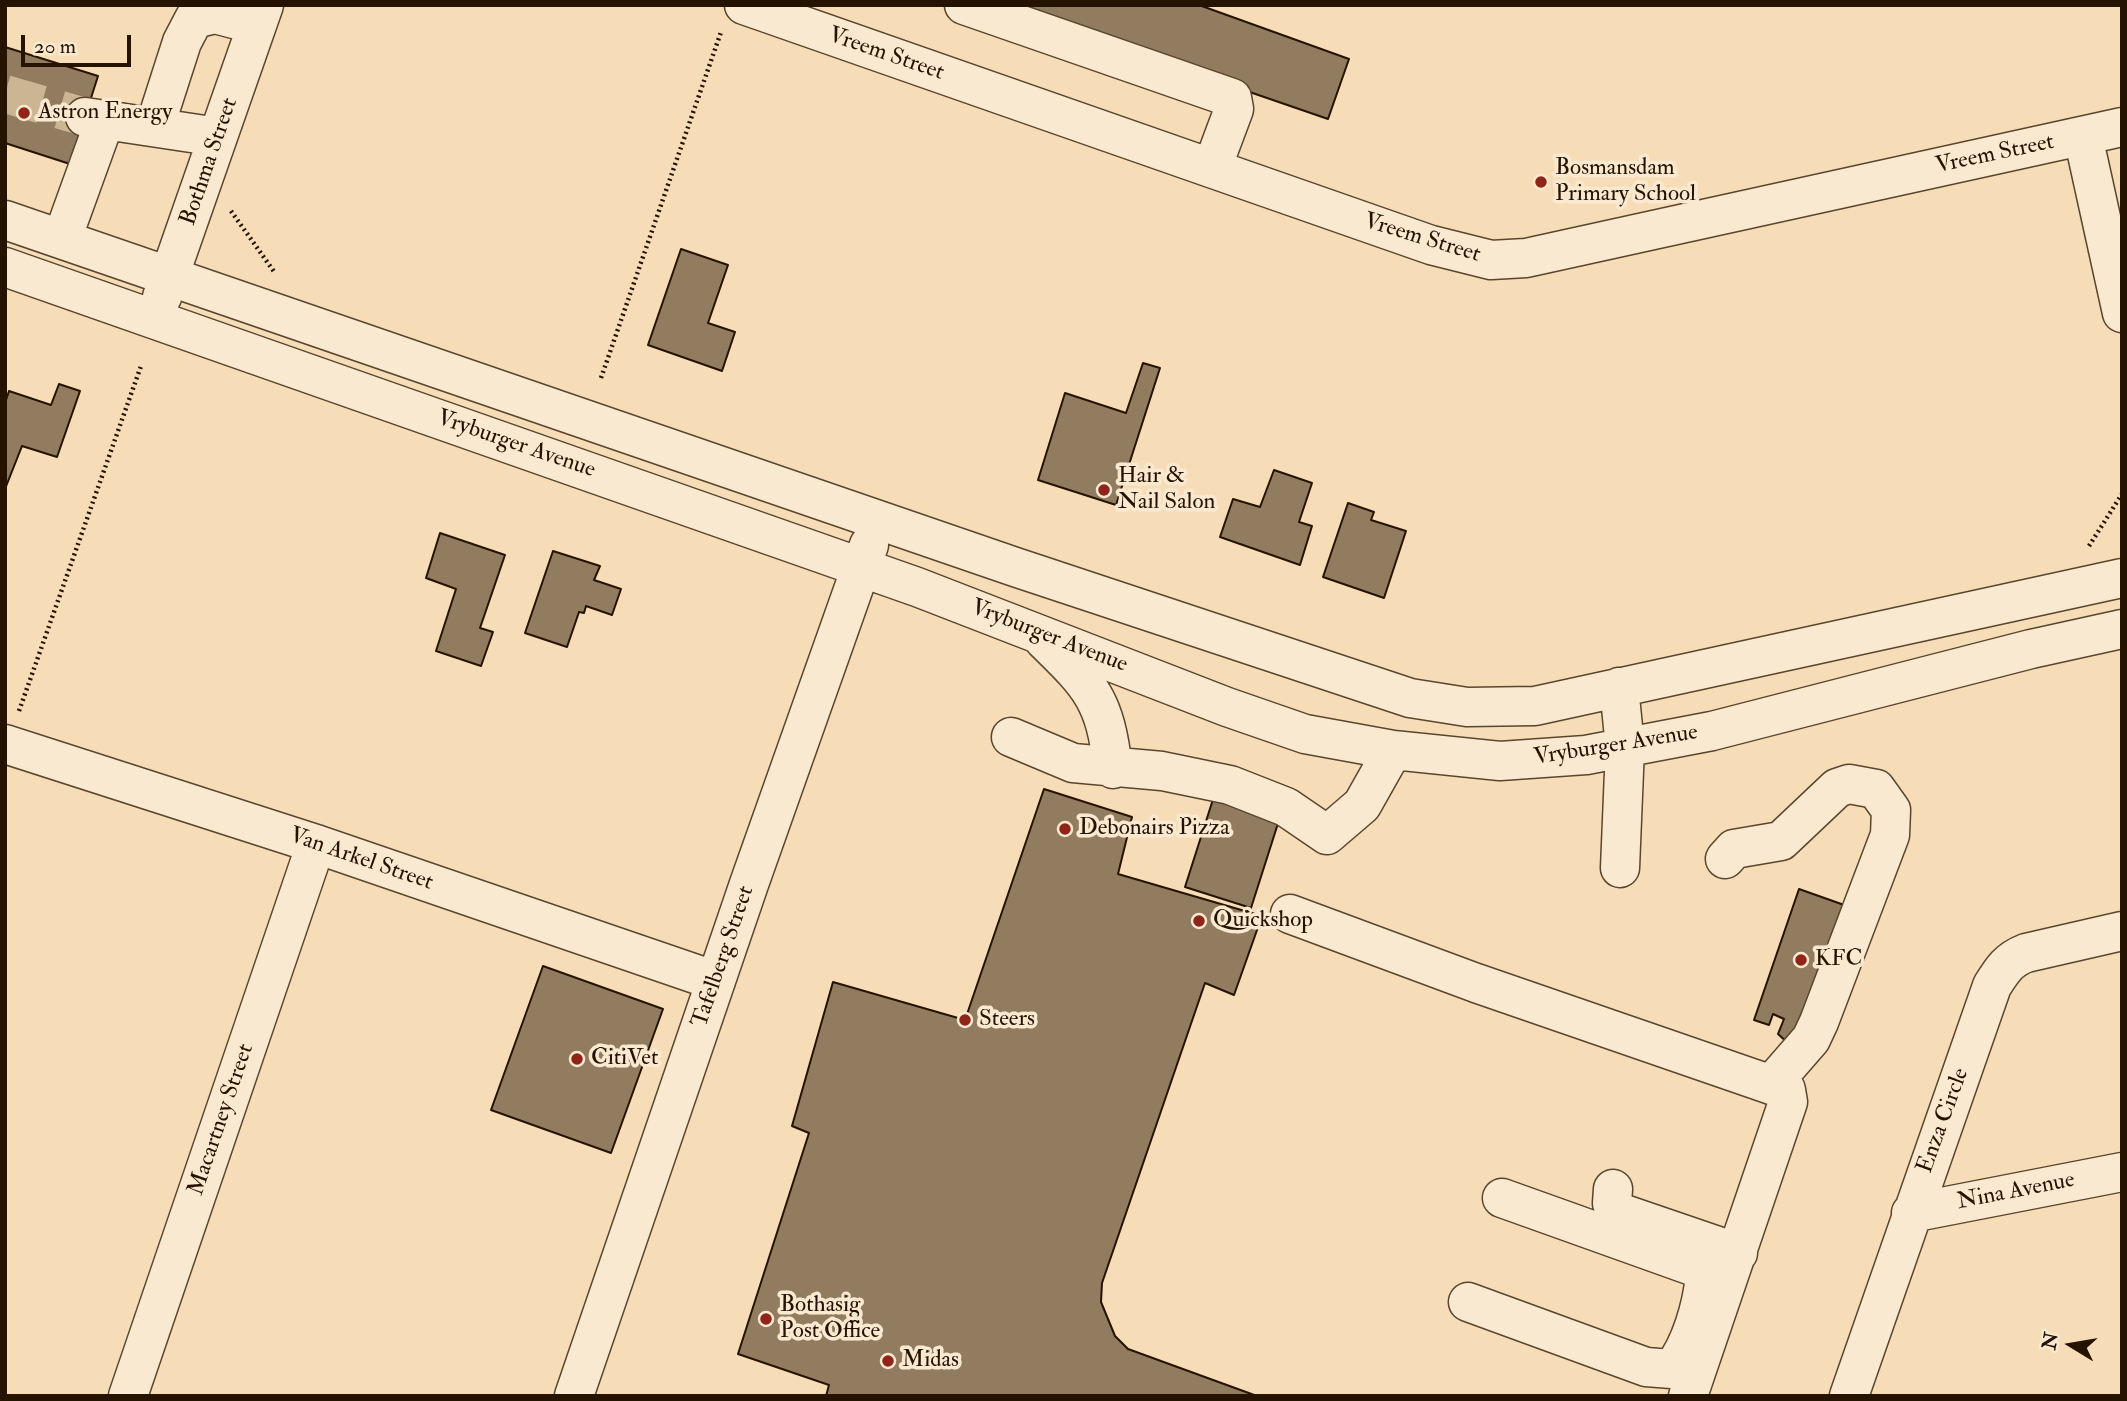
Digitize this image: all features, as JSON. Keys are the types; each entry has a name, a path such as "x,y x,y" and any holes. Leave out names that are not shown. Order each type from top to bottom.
{"street":[{"path":"964,5 1232,98 1234,108 1212,168"},
{"path":"155,126 182,42 194,19 215,14 260,15"},
{"name":"Bothma Street","path":"154,318 260,15"},
{"name":"Vreem Street","path":"733,16 1212,168 1453,252 1491,260 1526,258 2122,128"},
{"path":"62,239 95,119 218,137"},
{"path":"2083,136 2122,313"},
{"name":"Vryburger Avenue","path":"5,220 878,520 1410,698 1468,707 1535,706 2122,578"},
{"name":"Vryburger Avenue","path":"5,267 1034,630 1227,707 1305,734 1393,750 1500,761 1586,755 1712,730 2031,649 2122,629"},
{"name":"Tafelberg Street","path":"574,1396 878,520"},
{"path":"1034,630 1084,679 1095,695 1104,714 1113,769"},
{"path":"1619,687 1625,747 1620,868"},
{"path":"1011,737 1073,763 1113,769 1162,771 1230,785 1286,807 1327,835 1362,805 1393,750"},
{"name":"Van Arkel Street","path":"6,745 316,844 716,981"},
{"path":"1725,859 1734,849 1781,841 1837,788 1849,783 1876,789 1891,810 1890,835 1819,1022 1811,1039 1771,1085"},
{"name":"Macartney Street","path":"128,1396 316,844"},
{"path":"1290,914 1786,1090 1788,1102 1688,1396"},
{"name":"Enza Circle","path":"1849,1396 1992,986 2012,958 2122,931"},
{"name":"Nina Avenue","path":"1911,1213 2122,1172"},
{"path":"1613,1189 1612,1203 1621,1213 1738,1253"},
{"path":"1468,1303 1646,1367 1672,1369 1682,1356 1703,1292 1705,1276 1695,1267 1502,1198"}],"path":[{"path":"601,379 733,16"},
{"path":"230,209 275,273"},
{"path":"6,745 141,366"},
{"path":"2084,556 2122,494"}],"building":[{"path":"997,5 1199,5 1349,59 1328,119"},
{"path":"5,47 98,76 70,164 5,143"},
{"path":"681,249 728,265 708,323 735,332 722,371 648,345"},
{"path":"1143,363 1160,368 1116,505 1038,480 1065,393 1126,413"},
{"path":"59,384 80,391 57,457 22,446 5,489 5,403 9,391 51,405"},
{"path":"1274,470 1312,483 1299,522 1312,526 1300,565 1220,537 1233,499 1260,507"},
{"path":"1348,503 1374,512 1371,520 1406,531 1384,598 1323,577"},
{"path":"440,533 505,555 480,628 493,632 481,666 436,651 456,589 426,578"},
{"path":"553,551 600,566 594,580 621,589 612,615 586,606 584,613 579,612 567,647 525,633"},
{"path":"1044,789 1132,817 1118,874 1262,916 1234,995 1205,983 1102,1283 1101,1302 1115,1336 1128,1349 1257,1396 826,1396 829,1385 738,1354 809,1133 792,1126 833,982 965,1020"},
{"path":"1215,793 1281,814 1251,908 1185,887"},
{"name":"KFC","path":"1799,889 1847,906 1803,1033 1789,1044 1778,1034 1784,1019 1773,1014 1769,1025 1754,1020"},
{"name":"CitiVet","path":"543,966 663,1009 611,1153 491,1110"}],"tunnel":[{"path":"5,94 85,117"}],"place":[{"name":"Astron Energy","path":"24,113"},
{"name":"Bosmansdam Primary School","path":"1541,182"},
{"name":"Hair & Nail Salon","path":"1104,490"},
{"name":"Debonairs Pizza","path":"1065,829"},
{"name":"Quickshop","path":"1199,921"},
{"name":"KFC","path":"1801,960"},
{"name":"Steers","path":"965,1020"},
{"name":"CitiVet","path":"577,1059"},
{"name":"Bothasig Post Office","path":"766,1319"},
{"name":"Midas","path":"888,1361"}]}
